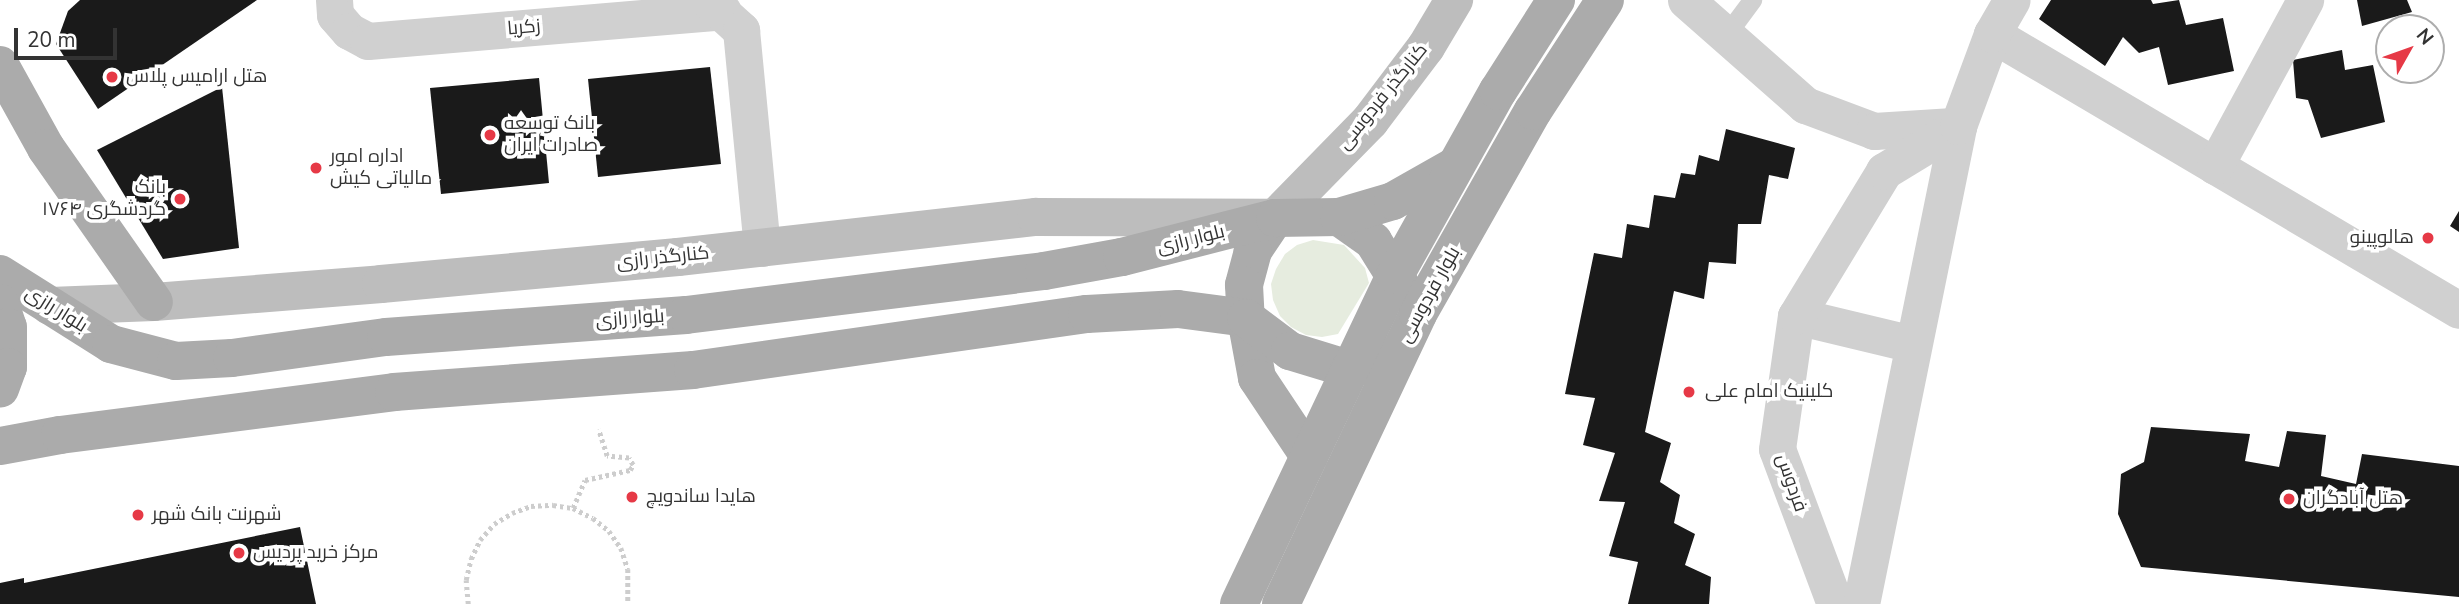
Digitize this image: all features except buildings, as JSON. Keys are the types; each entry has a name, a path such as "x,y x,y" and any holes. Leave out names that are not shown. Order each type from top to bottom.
{"main road":[{"name":"بلوار فردوسی","path":"1240,604 1395,275 1498,91 1556,0"},
{"name":"بلوار فردوسی","path":"1281,604 1418,314 1533,111 1605,0"},
{"path":"0,65 46,148 154,302"},
{"path":"1309,456 1257,378 1246,318 1244,285 1253,251 1275,218 1339,217 1393,201 1455,166"},
{"path":"1339,217 1373,241 1418,314"},
{"name":"بلوار رازی","path":"0,274 111,344 176,361 232,358 386,337 686,315 1044,271 1122,257 1275,218"},
{"path":"1087,314 1122,257"},
{"path":"0,303 8,327 8,367 0,389"},
{"path":"0,446 60,435 394,391 693,370 1087,314 1178,309 1246,318 1290,351 1349,369 1396,356"}],"street":[{"name":"کنارگذر فردوسی","path":"1275,218 1370,121 1426,47 1454,0"},
{"path":"1686,0 1805,105 1874,131 1958,126"},
{"path":"1861,604 1958,126 1992,34 2012,0"},
{"path":"2216,166 2305,0"},
{"name":"زکریا","path":"335,7 349,31 369,41 715,5 741,30 762,247"},
{"path":"1992,34 2216,166 2454,296"},
{"name":"فردوس","path":"1835,604 1777,449 1796,316 1884,171 1958,126"},
{"name":"کنارگذر رازی","path":"50,306 154,302 762,247 1036,217 1275,218"},
{"path":"1796,316 1913,344"}],"lane":[{"path":"1726,35 1752,0"}],"path":[{"path":"573,508 585,480 630,470 633,465 629,458 607,456 598,429"},
{"path":"468,604 466,580 471,559 480,540 494,524 531,506 553,505 573,508 593,517 609,531 621,548 628,569 628,604"}],"shaded area":[{"path":"1313,240 1344,245 1365,268 1369,283 1338,334 1322,337 1306,335 1291,327 1280,316 1273,300 1271,284 1285,254 1297,245"}],"place":[{"name":"هتل ارامیس پلاس","path":"112,77"},
{"name":"بانک توسعه صادرات ایران","path":"490,135"},
{"name":"اداره امور مالیاتی کیش","path":"316,168"},
{"name":"بانک گردشگری ۱۷۶۴","path":"180,199"},
{"name":"هالوپینو","path":"2428,238"},
{"name":"کلینیک امام علی","path":"1689,392"},
{"name":"هایدا ساندویچ","path":"632,497"},
{"name":"هتل آبادگران","path":"2289,499"},
{"name":"شهرنت بانک شهر","path":"138,515"},
{"name":"مرکز خرید پردیس","path":"239,553"}]}
